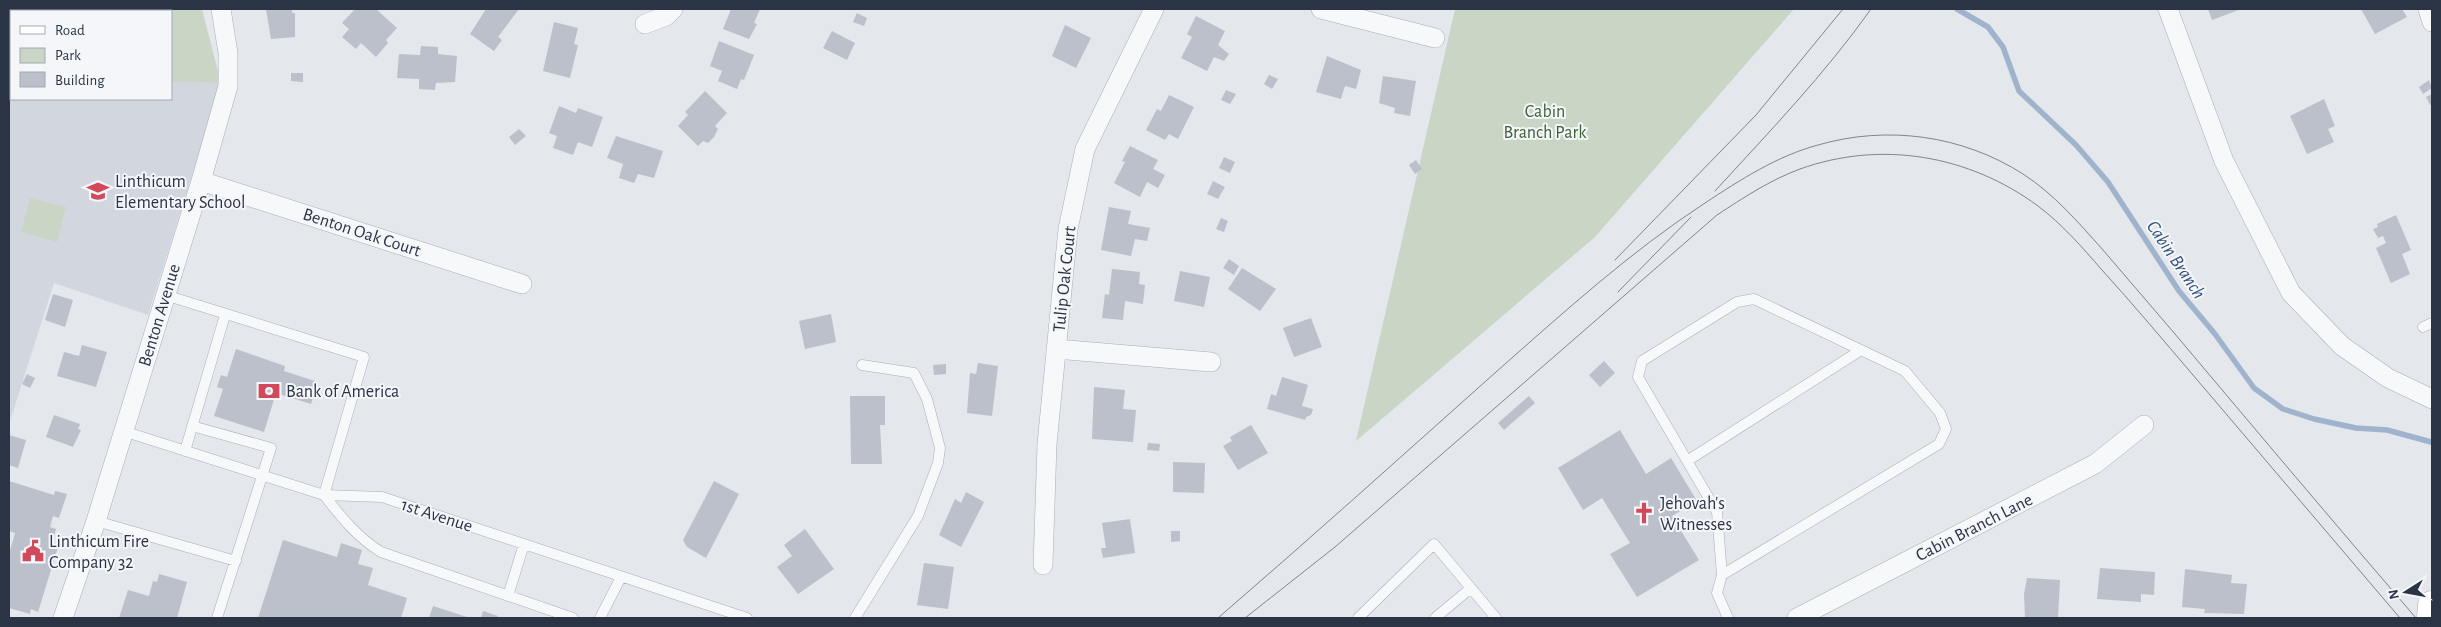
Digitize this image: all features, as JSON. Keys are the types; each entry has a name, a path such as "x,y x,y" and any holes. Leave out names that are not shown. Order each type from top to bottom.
{"main road":[{"path":"2431,618 2432,605"}],"street":[{"name":"Benton Avenue","path":"63,618 96,521 164,295 201,181 228,86 228,53 221,9"},
{"path":"644,24 666,16 673,9"},
{"name":"Tulip Oak Court","path":"1043,565 1047,444 1068,229 1085,149 1154,9"},
{"path":"1321,9 1435,38"},
{"path":"2168,9 2224,161 2290,293 2342,346 2388,378 2432,399"},
{"path":"2428,9 2432,22"},
{"name":"Benton Oak Court","path":"201,181 522,284"},
{"path":"1056,349 1211,362"},
{"name":"Cabin Branch Lane","path":"1797,618 2095,464 2144,425"}],"lane":[{"path":"164,295 364,357 324,495 347,525 365,542 381,552 574,618"},
{"path":"1722,574 1939,444 1946,429 1940,412 1905,371 1754,299 1736,302 1642,361 1638,377 1717,512 1722,574 1717,593 1728,618"},
{"path":"185,452 225,315"},
{"path":"1687,461 1861,350"},
{"path":"855,618 918,516 938,463 940,448 927,399 914,373 862,365"},
{"path":"192,426 271,448 217,618"},
{"name":"1st Avenue","path":"123,431 324,495 382,497 747,618"},
{"path":"96,521 236,561"},
{"path":"508,596 524,544"},
{"path":"1360,618 1434,544 1496,618"},
{"path":"600,618 621,577"},
{"path":"1435,618 1471,588"}],"shaded area":[{"name":"Linthicum Elementary School","path":"9,58 10,100 172,100 172,82 221,83 148,315 54,283 9,424"}],"green space":[{"path":"9,9 202,9 221,83 172,82 172,10 10,10 9,58"},
{"name":"Cabin Branch Park","path":"1455,9 1794,9 1595,237 1356,441"},
{"path":"30,198 66,207 57,242 21,232"}],"building":[{"path":"79,9 154,9 154,10"},
{"path":"266,9 292,9 292,13 295,13 295,37 271,39"},
{"path":"355,9 376,9 397,28 386,40 388,43 376,57 361,43 356,49 342,37 349,29 342,23"},
{"path":"486,9 519,9 498,37 502,40 494,51 470,34"},
{"path":"731,9 760,9 754,23 757,24 749,39 723,29"},
{"path":"2208,9 2241,9 2212,20"},
{"path":"2361,9 2402,9 2407,17 2375,34"},
{"path":"857,13 867,18 864,26 853,22"},
{"path":"1196,16 1225,31 1218,45 1229,54 1224,61 1214,57 1207,71 1181,58 1192,37 1187,34"},
{"path":"554,22 578,28 574,44 578,45 570,78 543,71"},
{"path":"1065,25 1091,38 1076,68 1052,56"},
{"path":"832,31 855,43 847,60 823,48"},
{"path":"719,41 754,55 744,80 741,79 737,89 718,81 722,71 710,66"},
{"path":"421,46 438,47 438,54 457,56 455,82 436,83 435,90 419,89 419,79 397,78 399,54 420,55"},
{"path":"1327,56 1361,70 1356,89 1345,86 1341,99 1316,92"},
{"path":"291,73 303,73 303,82 291,81"},
{"path":"1269,75 1278,79 1272,89 1264,84"},
{"path":"1383,76 1416,81 1410,116 1394,113 1395,108 1379,103"},
{"path":"2429,80 2432,88 2423,94 2419,87"},
{"path":"1226,90 1236,94 1230,104 1221,100"},
{"path":"705,91 727,113 715,126 718,129 714,137 708,143 703,141 698,146 678,126 688,115 685,112"},
{"path":"2432,94 2432,104 2430,105 2426,97"},
{"path":"1169,95 1194,107 1178,139 1169,134 1165,140 1146,130 1157,109 1161,111"},
{"path":"2324,99 2335,126 2328,129 2334,142 2307,154 2290,116"},
{"path":"559,106 576,113 578,108 603,117 592,147 578,142 573,155 553,148 557,136 549,133"},
{"path":"519,129 526,136 515,145 509,137"},
{"path":"616,136 663,151 654,178 638,174 634,183 619,178 623,164 607,158"},
{"path":"1130,146 1158,160 1153,169 1165,175 1158,188 1147,182 1140,197 1114,183 1125,162 1122,161"},
{"path":"1224,157 1235,162 1230,173 1219,168"},
{"path":"1416,160 1422,169 1415,174 1409,165"},
{"path":"1213,181 1225,187 1218,199 1207,194"},
{"path":"1109,207 1131,211 1128,224 1150,228 1147,241 1135,239 1131,256 1101,250"},
{"path":"2396,215 2411,250 2402,254 2410,274 2391,283 2376,248 2386,243 2383,236 2378,238 2373,229 2378,227 2377,224"},
{"path":"1221,218 1228,221 1224,232 1216,229"},
{"path":"1229,259 1239,266 1234,275 1223,268"},
{"path":"1242,268 1276,289 1260,311 1228,289"},
{"path":"1112,269 1140,272 1139,284 1145,285 1143,304 1125,301 1123,320 1102,318 1105,294 1109,295"},
{"path":"1180,271 1210,277 1204,307 1174,301"},
{"path":"53,294 73,300 65,327 45,320"},
{"path":"831,314 836,342 805,349 799,321"},
{"path":"1311,318 1322,347 1294,357 1283,328"},
{"path":"82,345 107,352 96,387 57,376 64,352 79,356"},
{"name":"Bank of America","path":"236,349 285,366 284,371 318,382 311,404 276,393 264,432 214,416 223,389 217,387 221,375 227,377"},
{"path":"1604,361 1615,373 1600,387 1589,375"},
{"path":"978,363 998,366 992,416 967,413 970,373 976,374"},
{"path":"946,364 946,374 934,375 933,365"},
{"path":"27,374 35,378 30,388 22,384"},
{"path":"1282,377 1308,385 1302,406 1313,409 1311,415 1306,417 1305,420 1267,409 1271,394 1276,396"},
{"path":"1094,387 1125,390 1123,409 1136,410 1133,442 1092,439"},
{"path":"850,396 885,396 885,425 880,425 882,464 851,464"},
{"path":"1529,396 1535,403 1504,430 1498,423"},
{"path":"54,415 80,424 78,429 81,430 73,447 46,437"},
{"path":"1251,425 1268,453 1238,470 1223,446 1232,441 1230,437"},
{"name":"Jehovah's Witnesses","path":"1620,430 1646,474 1671,458 1697,501 1672,516 1699,560 1637,597 1610,554 1630,543 1602,498 1583,510 1558,468"},
{"path":"9,435 26,440 18,468 9,465"},
{"path":"1148,443 1160,444 1159,451 1147,450"},
{"path":"1173,462 1205,463 1204,493 1173,492"},
{"name":"Linthicum Fire Company 32","path":"9,481 54,495 55,491 67,494 59,518 53,516 50,527 56,529 51,546 58,547 39,609 38,612 31,609 30,614 9,608 9,554 15,533 9,531"},
{"path":"714,481 739,494 706,558 687,547 683,540"},
{"path":"966,492 984,502 961,547 939,535 955,499 961,503"},
{"path":"1130,519 1135,553 1103,558 1101,548 1106,548 1102,523"},
{"path":"805,529 834,569 798,594 777,567 792,556 784,545"},
{"path":"1171,531 1180,531 1180,541 1171,542"},
{"path":"283,540 337,557 341,543 362,550 358,564 373,568 368,585 407,598 401,618 258,618"},
{"path":"924,563 954,567 948,609 917,605"},
{"path":"2100,568 2155,572 2154,595 2141,594 2141,602 2097,599"},
{"path":"2185,569 2232,575 2231,583 2247,584 2244,614 2204,613 2205,609 2182,607"},
{"path":"159,574 187,582 177,618 119,618 128,590 149,596 153,581 157,582"},
{"path":"2027,578 2060,580 2058,618 2025,618 2024,594"},
{"path":"433,606 470,618 429,618"},
{"path":"483,611 498,616 497,618 481,618"}],"waterway":[{"name":"Cabin Branch","path":"1957,9 1988,27 2003,47 2019,91 2076,145 2108,182 2179,291 2215,334 2254,388 2283,409 2314,419 2356,428 2387,430 2431,442"}],"tram line":[{"path":"1615,260 1756,115 1843,9"},
{"path":"1715,191 1816,80 1871,9"},
{"path":"1218,618 1572,305 1677,222 1745,177 1788,155 1844,139 1897,135 1950,142 1975,150 2023,174 2055,199 2103,250 2416,618"},
{"path":"1245,618 1335,547 1717,215 1767,184 1789,173 1831,160 1862,155 1924,158 1954,164 1983,175 2011,189 2038,206 2055,220 2137,309 2400,618"},
{"path":"1618,292 1691,217"}],"place":[{"name":"Linthicum Elementary School","path":"98,191"},
{"name":"Bank of America","path":"269,391"},
{"name":"Jehovah's Witnesses","path":"1644,513"},
{"name":"Linthicum Fire Company 32","path":"33,551"}]}
